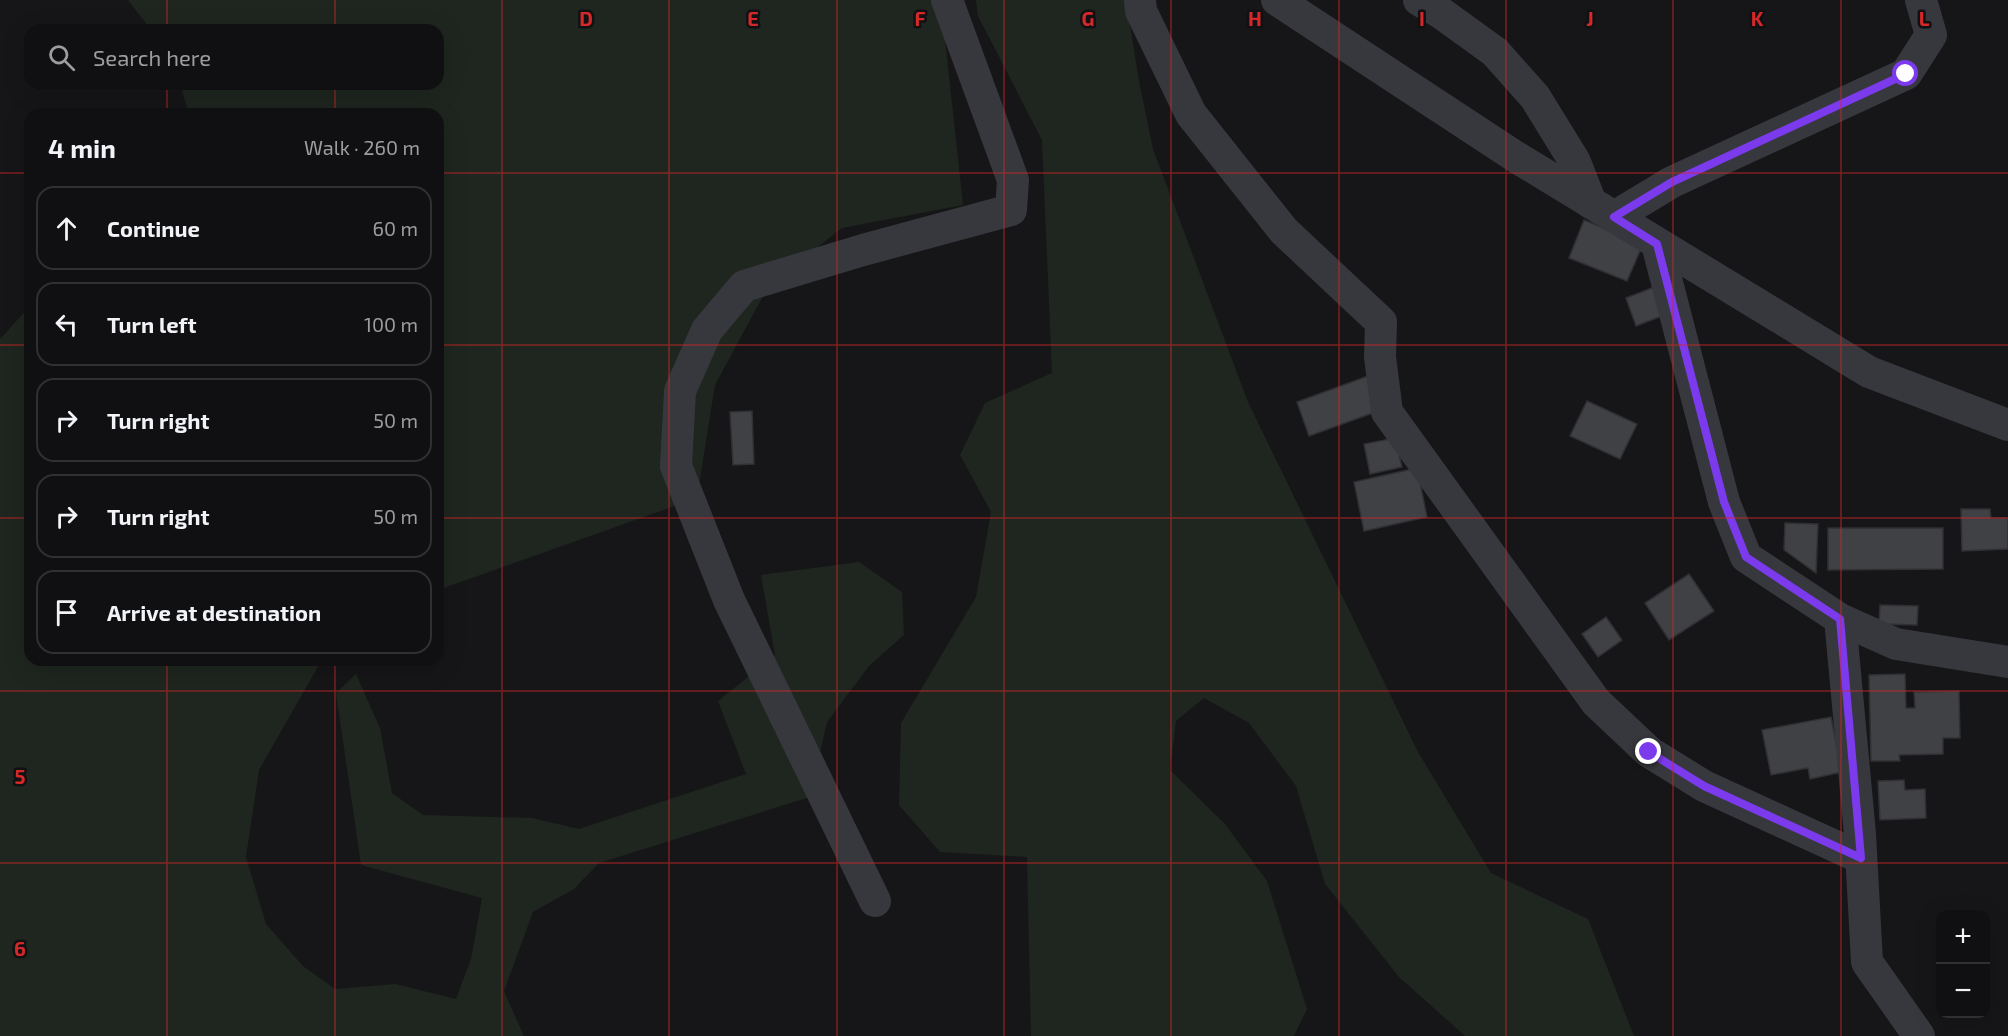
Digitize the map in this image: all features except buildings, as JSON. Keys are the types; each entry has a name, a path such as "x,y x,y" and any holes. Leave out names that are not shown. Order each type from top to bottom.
{"street":[{"path":"875,901 729,600 676,466 680,391 707,330 744,286 863,250 1011,210 1013,180 947,0"},
{"path":"1140,0 1141,11 1191,114 1284,231 1381,322 1380,357 1387,412 1596,702 1649,752 1704,786 1861,858"},
{"path":"1277,0 1506,151 1869,372 2008,425"},
{"path":"1419,0 1495,52 1535,97 1603,210"},
{"path":"1603,210 1672,182 1906,74 1931,35 1921,0"},
{"path":"1657,244 1724,502 1746,557 1840,619 1896,644 2008,662"},
{"path":"1840,619 1861,858 1867,962 1919,1036"}],"shaded area":[{"path":"128,0 938,0 942,11 963,205 842,228 769,285 715,385 697,498 444,588 444,108 187,108 182,90 444,90 444,24 146,24"},
{"path":"976,0 1126,0 1153,149 1248,402 1418,752 1491,873 1588,919 1634,1036 1465,1036 1399,977 1325,884 1296,786 1249,723 1204,698 1176,721 1170,770 1225,824 1267,881 1307,1009 1294,1036 1031,1036 1027,857 940,852 899,805 901,723 976,597 991,512 960,455 985,403 1052,373 1042,140 978,16"},
{"path":"24,313 24,666 318,666 259,770 246,857 266,924 303,966 335,989 395,984 456,999 471,959 482,898 361,865 336,693 356,674 380,728 392,793 423,815 532,818 579,829 746,774 718,701 775,655 761,575 859,562 902,592 904,635 869,666 827,722 810,797 599,863 574,889 533,912 504,991 524,1036 0,1036 0,339"}],"route":[{"path":"1649,752 1704,786 1861,858 1840,619 1746,557 1724,502 1657,244 1614,217 1672,182 1906,74"}]}
